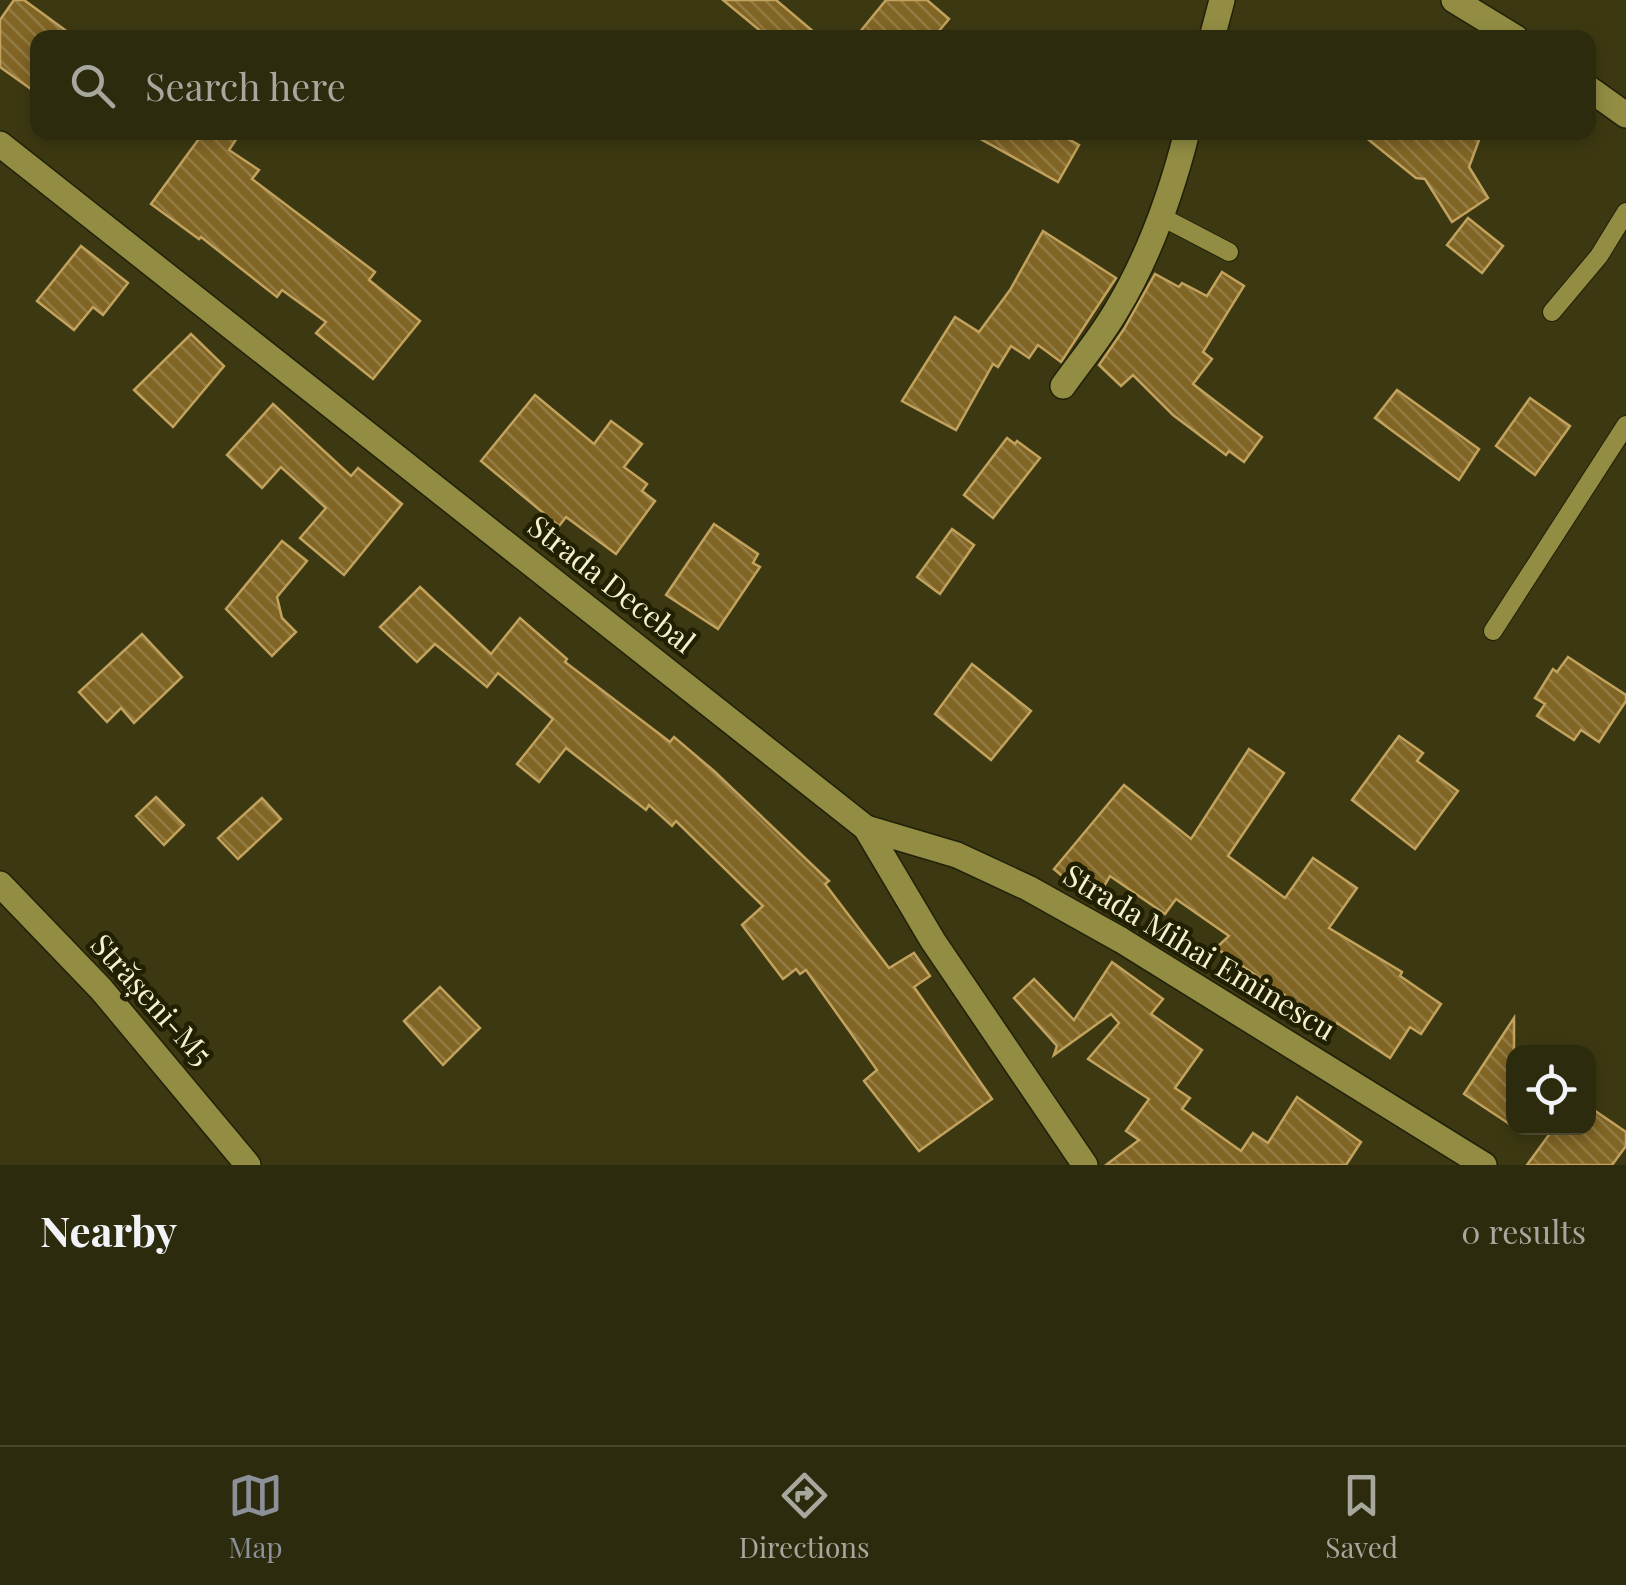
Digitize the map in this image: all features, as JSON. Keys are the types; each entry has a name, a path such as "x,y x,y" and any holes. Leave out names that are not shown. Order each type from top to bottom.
{"street":[{"path":"1214,30 1222,0"},
{"path":"1454,0 1503,30"},
{"path":"1596,94 1626,115"},
{"path":"1062,386 1116,313 1151,246 1185,140"},
{"name":"Strada Decebal","path":"0,144 866,828 933,941 1085,1165"},
{"name":"Strada Mihai Eminescu","path":"866,828 957,855 1028,888 1121,940 1484,1165"},
{"name":"Strășeni-M5","path":"0,884 101,990 248,1165"}],"lane":[{"path":"1552,312 1598,256 1626,212"},
{"path":"1162,216 1230,252"},
{"path":"1493,630 1626,425"}],"building":[{"path":"14,0 24,0 65,30 30,30 30,88 0,67 0,20"},
{"path":"723,0 776,0 812,30 759,30"},
{"path":"886,0 927,0 949,19 940,30 862,30"},
{"path":"198,140 236,140 229,150 259,170 252,179 375,272 369,280 420,321 373,379 316,333 326,322 282,290 277,297 201,237 151,204"},
{"path":"982,140 1070,140 1079,145 1058,182"},
{"path":"1369,140 1479,140 1469,167 1488,198 1452,222 1425,179 1416,178"},
{"path":"1468,218 1503,246 1482,273 1447,245"},
{"path":"1043,231 1116,278 1061,362 1038,345 1029,358 1011,346 998,367 993,364 956,430 902,401 955,317 979,332 1010,290"},
{"path":"81,246 128,283 103,315 93,307 74,330 37,301"},
{"path":"1222,272 1244,286 1203,352 1212,359 1193,384 1262,437 1244,462 1229,451 1226,455 1173,415 1133,375 1121,386 1099,365 1155,274 1207,296"},
{"path":"191,334 224,366 173,427 134,390"},
{"path":"1397,390 1479,449 1459,480 1375,418"},
{"path":"535,395 594,444 611,421 642,444 624,467 647,484 642,491 655,501 616,554 566,517 559,526 481,461"},
{"path":"1530,398 1570,426 1535,475 1496,446"},
{"path":"273,404 351,476 358,468 402,504 344,575 300,538 326,508 281,467 262,488 227,455"},
{"path":"1007,438 1040,458 993,518 964,495"},
{"path":"714,524 758,554 753,563 760,567 718,629 666,595"},
{"path":"952,529 974,545 940,594 917,577"},
{"path":"282,541 307,561 277,597 282,618 296,632 272,656 226,609"},
{"path":"420,587 491,654 520,618 567,659 565,662 670,742 674,737 714,771 829,881 825,884 889,968 914,953 930,976 914,987 992,1099 919,1151 864,1081 877,1070 806,970 800,974 796,969 783,979 742,925 763,906 676,821 672,826 649,805 646,810 566,748 539,782 517,764 553,719 498,673 487,687 435,644 417,662 380,627"},
{"path":"142,634 182,677 134,723 121,708 107,722 79,692"},
{"path":"1568,657 1626,695 1599,742 1581,730 1574,740 1537,716 1545,704 1535,698 1553,669 1557,672"},
{"path":"972,664 1031,711 991,760 935,714"},
{"path":"1399,736 1423,753 1417,761 1458,791 1415,849 1352,800"},
{"path":"1249,749 1284,773 1228,856 1285,898 1313,858 1357,888 1329,928 1402,972 1400,976 1441,1004 1421,1034 1410,1027 1390,1058 1337,1023 1333,1028 1216,948 1229,936 1176,899 1165,914 1110,876 1103,888 1081,878 1074,886 1054,869 1124,785 1191,839"},
{"path":"156,797 184,825 164,845 136,816"},
{"path":"262,798 281,819 238,859 218,838"},
{"path":"1112,962 1163,999 1151,1014 1202,1050 1175,1088 1190,1098 1182,1109 1241,1151 1253,1133 1268,1143 1297,1097 1361,1142 1346,1165 1106,1165 1139,1140 1126,1131 1149,1099 1088,1059 1119,1023 1111,1014 1054,1055 1057,1046 1014,998 1034,979 1074,1020"},
{"path":"440,987 480,1028 443,1065 404,1021"},
{"path":"1514,1018 1514,1045 1506,1045 1506,1122 1464,1094"},
{"path":"1596,1111 1626,1132 1626,1146 1612,1165 1527,1165 1549,1135 1596,1135"}]}
